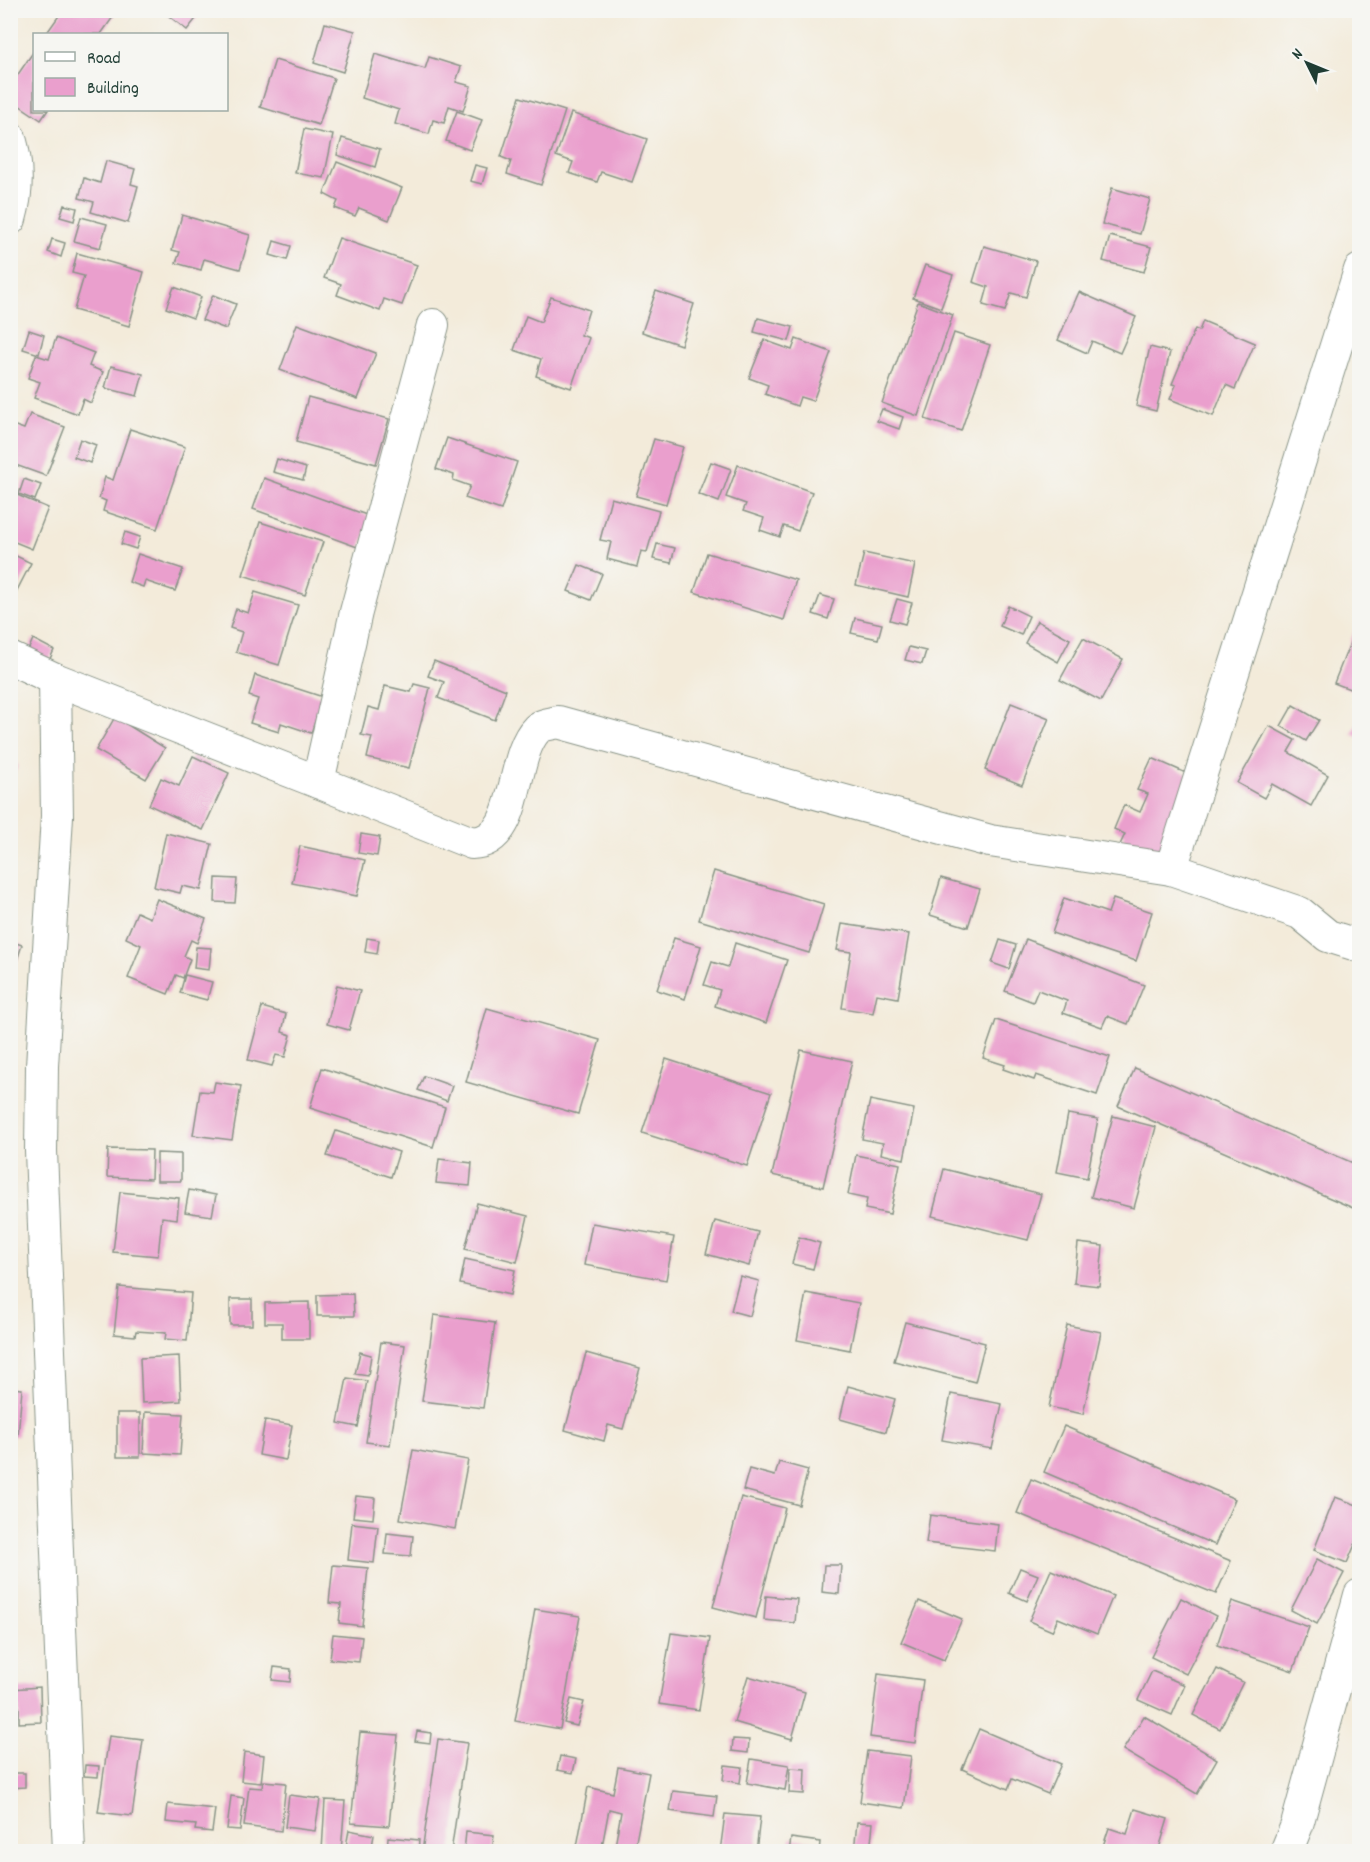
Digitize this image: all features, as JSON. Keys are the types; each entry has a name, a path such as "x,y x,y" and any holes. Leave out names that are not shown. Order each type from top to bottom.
{"street":[{"path":"10,138 17,170 16,197 10,219"},
{"path":"1171,869 1359,270"},
{"path":"318,782 356,612 433,325"},
{"path":"10,658 55,679 472,843 485,842 499,832 529,740 538,727 558,722 990,841 1171,869 1300,913 1328,936 1359,946"},
{"path":"55,679 57,816 42,1066 41,1151 69,1851"},
{"path":"1286,1851 1297,1825 1359,1595"}],"building":[{"path":"63,10 118,10 102,33 47,33"},
{"path":"161,10 203,10 187,30"},
{"path":"325,23 355,31 343,72 314,63"},
{"path":"33,52 33,111 47,111 41,120 10,99 10,86"},
{"path":"375,54 425,69 429,57 461,67 456,82 471,86 463,111 449,106 444,123 433,120 429,134 395,124 399,110 362,98"},
{"path":"275,60 334,78 319,125 260,107"},
{"path":"520,97 565,111 541,185 507,174 511,161 501,157"},
{"path":"457,111 482,120 470,150 446,141"},
{"path":"571,113 647,139 632,182 601,172 597,182 569,173 573,162 556,156"},
{"path":"304,129 333,135 324,178 295,173"},
{"path":"342,138 380,149 375,167 337,155"},
{"path":"106,161 135,169 131,184 138,186 128,223 91,212 94,202 79,198 84,178 100,183"},
{"path":"337,162 402,188 389,220 359,208 355,216 335,208 338,201 324,194"},
{"path":"475,165 487,168 482,184 470,181"},
{"path":"1112,188 1150,199 1140,234 1102,224"},
{"path":"64,205 77,208 74,221 60,217"},
{"path":"182,215 250,235 240,269 204,259 201,270 176,263 180,252 172,250"},
{"path":"81,217 107,224 100,248 74,241"},
{"path":"1110,236 1151,247 1144,272 1103,261"},
{"path":"339,238 417,265 402,305 384,299 380,311 337,295 341,284 324,278"},
{"path":"52,239 65,243 61,257 48,252"},
{"path":"274,241 291,246 287,260 270,255"},
{"path":"984,246 1036,261 1026,297 1011,293 1005,311 983,305 988,287 973,282"},
{"path":"77,253 144,272 129,326 74,310 84,276 72,273"},
{"path":"925,265 953,275 941,308 913,298"},
{"path":"174,287 201,297 193,318 166,308"},
{"path":"656,291 694,304 681,345 642,332"},
{"path":"1079,292 1136,317 1120,353 1092,341 1087,353 1058,340"},
{"path":"213,295 236,304 226,329 202,320"},
{"path":"551,297 589,310 581,335 589,338 571,388 536,376 541,359 514,350 526,316 541,322"},
{"path":"918,302 953,315 918,416 882,403"},
{"path":"758,318 793,327 789,341 754,332"},
{"path":"1203,321 1255,343 1235,389 1226,385 1213,416 1170,399 1176,385 1172,384 1195,329 1199,331"},
{"path":"297,324 376,353 358,399 280,370"},
{"path":"29,330 44,335 39,354 23,349"},
{"path":"954,333 990,345 961,431 925,419"},
{"path":"56,338 94,353 89,366 103,372 91,403 83,399 78,414 34,398 40,382 28,378 36,355 49,359"},
{"path":"796,339 831,352 813,401 800,397 797,406 765,394 768,385 749,378 764,340 792,350"},
{"path":"1150,347 1170,352 1156,411 1136,406"},
{"path":"111,366 143,374 137,396 105,388"},
{"path":"308,397 389,419 376,464 296,442"},
{"path":"882,409 903,417 899,429 877,421"},
{"path":"30,414 65,427 46,476 10,463 10,424 24,429"},
{"path":"130,429 185,447 157,529 103,511 106,501 99,498 105,477 113,480"},
{"path":"447,438 517,462 501,510 465,498 470,486 453,480 454,475 436,469"},
{"path":"80,439 96,445 90,463 74,457"},
{"path":"654,439 683,447 666,504 636,496"},
{"path":"277,459 306,468 303,480 273,472"},
{"path":"711,462 731,469 719,502 698,494"},
{"path":"738,465 812,492 798,531 784,526 780,537 760,530 764,518 743,511 746,504 726,497"},
{"path":"264,478 372,517 360,548 253,509"},
{"path":"24,479 41,485 35,500 19,494"},
{"path":"10,492 48,508 32,549 10,540"},
{"path":"611,498 659,511 647,552 641,551 637,567 607,559 611,542 600,540"},
{"path":"260,522 323,542 305,595 243,575"},
{"path":"125,532 140,537 136,549 121,544"},
{"path":"657,544 675,548 671,563 653,559"},
{"path":"10,553 31,563 10,604"},
{"path":"707,553 796,580 784,620 694,592"},
{"path":"864,553 915,564 908,597 856,585"},
{"path":"138,554 183,569 175,591 145,581 143,587 129,582"},
{"path":"579,565 602,574 591,600 568,591"},
{"path":"255,592 298,605 279,665 236,652 242,632 230,628 236,609 248,613"},
{"path":"820,595 834,599 828,619 813,614"},
{"path":"897,599 912,603 905,624 890,620"},
{"path":"1008,606 1029,616 1021,635 1000,626"},
{"path":"855,618 882,624 878,639 851,633"},
{"path":"1360,620 1360,693 1334,683"},
{"path":"1037,621 1070,639 1058,662 1025,643"},
{"path":"1083,638 1123,659 1101,701 1060,680"},
{"path":"33,639 54,650 48,663 27,653"},
{"path":"909,647 926,651 922,664 905,660"},
{"path":"434,661 506,690 495,720 438,698 444,682 428,676"},
{"path":"255,675 323,697 311,733 281,723 279,732 250,723 258,699 249,696"},
{"path":"414,684 430,688 409,768 367,758 372,737 361,735 368,707 379,710 385,686 411,692"},
{"path":"1011,703 1049,718 1022,785 985,770"},
{"path":"1293,705 1319,720 1306,741 1281,726"},
{"path":"115,717 165,748 146,779 96,750"},
{"path":"1360,719 1360,737 1352,734"},
{"path":"1269,726 1295,740 1288,752 1328,775 1311,806 1272,784 1264,798 1237,783"},
{"path":"193,756 229,773 203,830 149,805 161,778 179,786"},
{"path":"1152,758 1195,777 1156,865 1118,849 1125,834 1114,829 1124,805 1140,812 1148,794 1137,790"},
{"path":"10,762 18,765 11,782 10,782"},
{"path":"166,833 212,844 201,890 182,886 180,893 154,887"},
{"path":"361,834 380,837 377,856 358,853"},
{"path":"300,846 365,860 357,896 292,883"},
{"path":"714,871 824,904 809,953 699,920"},
{"path":"216,878 237,879 235,903 215,902"},
{"path":"941,878 980,889 968,927 930,915"},
{"path":"1064,898 1108,913 1113,899 1152,912 1136,961 1052,933"},
{"path":"157,899 206,919 197,943 191,940 184,956 190,959 183,978 176,975 168,994 128,978 141,945 126,938 137,912 150,918"},
{"path":"842,924 909,934 898,998 877,994 873,1013 842,1008 851,952 837,950"},
{"path":"367,938 379,940 377,954 365,952"},
{"path":"674,938 701,946 685,999 657,990"},
{"path":"1026,939 1144,985 1128,1024 1107,1016 1102,1027 1063,1013 1067,1001 1038,990 1033,1002 1005,991"},
{"path":"1000,940 1016,945 1009,969 992,963"},
{"path":"10,941 22,945 11,979 10,979"},
{"path":"735,943 787,960 766,1023 715,1006 720,990 704,985 712,962 728,967"},
{"path":"196,947 211,948 209,970 194,968"},
{"path":"185,975 212,982 207,1000 180,993"},
{"path":"337,985 360,991 349,1030 327,1024"},
{"path":"262,1007 286,1014 282,1032 291,1035 285,1057 276,1055 272,1066 248,1060"},
{"path":"487,1008 600,1040 578,1114 466,1082"},
{"path":"996,1020 1110,1057 1097,1095 1036,1075 1034,1080 1003,1069 1005,1065 983,1058"},
{"path":"801,1050 852,1061 823,1187 772,1175"},
{"path":"666,1059 771,1093 747,1166 642,1133"},
{"path":"322,1068 445,1107 433,1147 310,1108"},
{"path":"1135,1068 1360,1166 1360,1211 1118,1106"},
{"path":"424,1076 452,1086 447,1101 418,1090"},
{"path":"215,1082 241,1086 232,1140 193,1135 200,1091 213,1092"},
{"path":"870,1100 914,1109 904,1159 881,1154 883,1143 862,1139"},
{"path":"1068,1114 1098,1119 1087,1178 1057,1172"},
{"path":"1113,1116 1156,1127 1134,1208 1091,1197"},
{"path":"336,1131 399,1152 391,1177 327,1156"},
{"path":"108,1149 152,1150 151,1179 107,1177"},
{"path":"157,1153 181,1154 181,1181 157,1181"},
{"path":"856,1155 900,1164 890,1214 865,1209 867,1199 848,1195"},
{"path":"439,1159 472,1163 470,1186 436,1183"},
{"path":"944,1169 1041,1194 1028,1240 932,1216"},
{"path":"189,1190 216,1195 212,1216 185,1212"},
{"path":"120,1192 179,1198 177,1219 162,1217 158,1256 113,1252"},
{"path":"477,1203 528,1216 517,1262 465,1249"},
{"path":"715,1221 758,1232 749,1266 706,1254"},
{"path":"592,1223 674,1237 666,1280 584,1265"},
{"path":"799,1237 820,1243 813,1269 792,1264"},
{"path":"1078,1243 1103,1246 1099,1286 1074,1283"},
{"path":"465,1259 515,1270 510,1295 460,1284"},
{"path":"740,1276 759,1281 750,1316 731,1311"},
{"path":"119,1287 191,1293 187,1341 165,1339 166,1333 136,1331 135,1336 114,1334"},
{"path":"806,1293 859,1303 850,1350 797,1340"},
{"path":"353,1294 354,1316 317,1316 317,1295"},
{"path":"230,1299 252,1299 252,1325 230,1325"},
{"path":"309,1302 309,1339 282,1339 282,1323 265,1323 265,1303"},
{"path":"434,1315 495,1323 483,1408 422,1401"},
{"path":"905,1322 985,1343 975,1382 894,1361"},
{"path":"1067,1325 1101,1332 1083,1414 1049,1407"},
{"path":"381,1342 405,1345 390,1445 366,1442"},
{"path":"360,1352 371,1355 368,1376 355,1374"},
{"path":"586,1353 640,1368 623,1429 608,1425 604,1441 565,1430"},
{"path":"179,1356 181,1401 142,1403 140,1358"},
{"path":"347,1378 367,1381 358,1427 338,1423"},
{"path":"848,1386 895,1399 886,1432 840,1419"},
{"path":"10,1388 22,1389 18,1436 10,1436"},
{"path":"951,1394 1002,1404 992,1449 942,1440"},
{"path":"145,1412 183,1414 180,1455 143,1453"},
{"path":"117,1413 140,1413 140,1457 117,1457"},
{"path":"265,1420 292,1425 286,1460 259,1455"},
{"path":"1064,1426 1235,1499 1215,1545 1044,1472"},
{"path":"413,1450 468,1460 455,1529 400,1519"},
{"path":"779,1462 808,1470 799,1505 743,1490 749,1469 775,1476"},
{"path":"1031,1479 1231,1561 1216,1594 1017,1513"},
{"path":"356,1496 375,1498 373,1519 353,1517"},
{"path":"741,1497 785,1508 756,1618 713,1607"},
{"path":"1335,1497 1360,1506 1360,1533 1347,1563 1314,1550"},
{"path":"930,1515 998,1524 995,1551 926,1543"},
{"path":"352,1523 378,1526 374,1563 348,1560"},
{"path":"387,1533 413,1536 411,1556 385,1554"},
{"path":"1317,1559 1344,1573 1317,1624 1291,1610"},
{"path":"333,1565 368,1568 362,1626 339,1623 341,1604 329,1603"},
{"path":"824,1565 841,1565 839,1594 822,1592"},
{"path":"1020,1568 1038,1575 1027,1601 1009,1593"},
{"path":"1051,1570 1113,1596 1097,1634 1058,1618 1052,1631 1029,1621"},
{"path":"766,1596 797,1599 795,1623 764,1620"},
{"path":"1181,1598 1216,1616 1186,1674 1151,1657"},
{"path":"919,1601 962,1619 944,1660 901,1642"},
{"path":"1232,1601 1309,1627 1293,1671 1217,1645"},
{"path":"535,1609 580,1616 560,1729 515,1721"},
{"path":"671,1633 710,1638 699,1710 659,1704"},
{"path":"333,1634 362,1637 359,1662 330,1659"},
{"path":"274,1667 291,1669 290,1682 272,1680"},
{"path":"1217,1669 1243,1682 1220,1729 1193,1715"},
{"path":"1152,1671 1185,1685 1172,1715 1138,1700"},
{"path":"878,1674 923,1680 915,1743 870,1737"},
{"path":"748,1676 805,1692 792,1739 734,1722"},
{"path":"40,1687 41,1722 19,1723 19,1707 11,1707 11,1689"},
{"path":"571,1699 584,1702 577,1726 564,1723"},
{"path":"1144,1716 1217,1759 1197,1794 1123,1750"},
{"path":"979,1729 1061,1764 1048,1794 1012,1779 1008,1789 962,1769"},
{"path":"417,1731 431,1733 430,1743 415,1741"},
{"path":"360,1732 398,1735 389,1826 351,1823"},
{"path":"109,1736 143,1740 132,1816 98,1812"},
{"path":"438,1739 467,1743 451,1852 422,1852"},
{"path":"733,1739 749,1740 748,1753 732,1751"},
{"path":"867,1751 911,1756 904,1808 860,1802"},
{"path":"244,1752 264,1755 261,1783 241,1781"},
{"path":"560,1756 576,1759 573,1773 557,1770"},
{"path":"751,1759 789,1765 785,1790 747,1783"},
{"path":"85,1765 99,1766 98,1777 84,1776"},
{"path":"725,1765 742,1767 740,1783 723,1780"},
{"path":"618,1767 649,1773 634,1852 614,1852 621,1812 609,1809 601,1852 576,1852 588,1787 613,1793"},
{"path":"790,1768 805,1769 804,1794 789,1793"},
{"path":"10,1773 25,1773 25,1787 10,1788"},
{"path":"263,1781 286,1783 281,1831 244,1826 249,1787 262,1788"},
{"path":"673,1791 717,1796 714,1817 670,1811"},
{"path":"289,1795 320,1799 315,1831 285,1827"},
{"path":"231,1796 244,1798 240,1830 227,1829"},
{"path":"325,1800 345,1801 341,1852 322,1851"},
{"path":"168,1804 215,1809 212,1832 195,1830 196,1825 166,1822"},
{"path":"1135,1809 1168,1819 1158,1852 1101,1852 1109,1828 1127,1834"},
{"path":"725,1814 760,1817 756,1852 720,1852"},
{"path":"857,1822 873,1823 870,1852 854,1852"},
{"path":"349,1830 374,1835 371,1852 345,1852"},
{"path":"466,1832 494,1835 492,1852 464,1852"},
{"path":"388,1837 419,1840 418,1852 387,1852"},
{"path":"791,1838 820,1842 819,1852 789,1852"}]}
